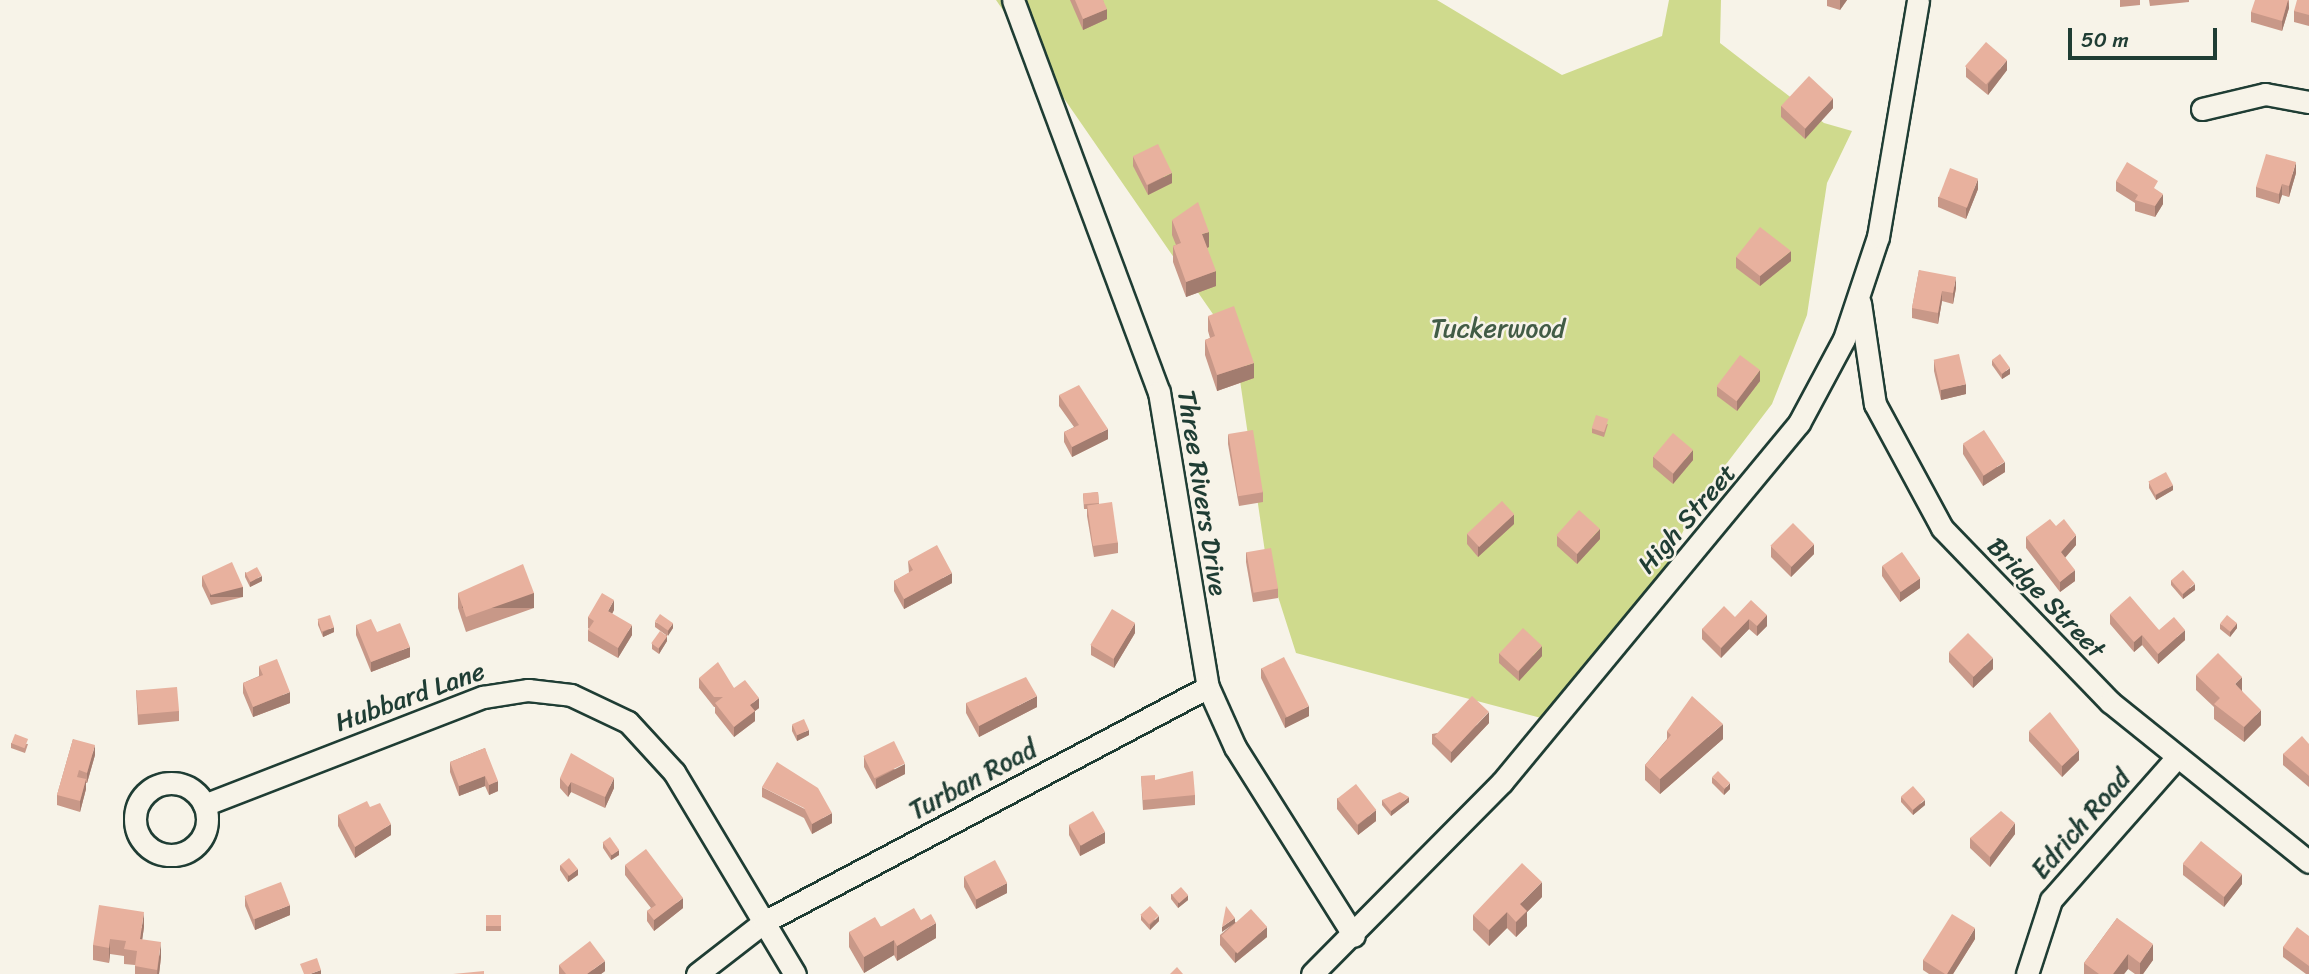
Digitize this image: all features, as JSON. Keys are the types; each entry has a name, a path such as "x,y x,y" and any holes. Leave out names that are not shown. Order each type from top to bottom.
{"street":[{"name":"Three Rivers Drive","path":"1013,0 1159,392 1208,687 1235,747 1354,936"},
{"name":"High Street","path":"1312,974 1354,936 1502,782 1764,473 1823,382 1860,294 1891,180 1918,0"},
{"path":"2202,109 2265,94 2309,102"},
{"name":"Bridge Street","path":"1860,294 1875,404 1927,506 2063,657 2176,758 2309,863"},
{"name":"Turban Road","path":"697,974 765,922 1208,687"},
{"name":"Hubbard Lane","path":"204,805 483,697 528,690 571,695 611,711 657,750 795,974"},
{"name":"Edrich Road","path":"2027,974 2042,921 2066,879 2176,758"}],"green space":[{"name":"Tuckerwood","path":"996,0 1437,0 1562,75 1662,36 1669,0 1721,0 1720,43 1824,123 1852,131 1827,183 1807,315 1772,404 1698,501 1639,621 1564,724 1296,653 1266,559 1235,346"}],"building":[{"path":"1075,0 1103,0 1107,9 1083,19"},
{"path":"2255,0 2288,0 2282,21 2251,12"},
{"path":"2297,0 2309,0 2309,15 2294,11"},
{"path":"1986,42 2007,60 1986,85 1965,66"},
{"path":"1809,76 1833,99 1805,128 1781,106"},
{"path":"1158,144 1172,173 1147,185 1133,156"},
{"path":"2266,154 2296,162 2289,186 2282,184 2279,194 2256,187"},
{"path":"2127,162 2158,181 2154,188 2163,194 2155,206 2135,200 2138,195 2116,181"},
{"path":"1950,168 1978,179 1967,208 1939,197"},
{"path":"1198,202 1209,232 1202,234 1216,271 1186,282 1173,246 1181,243 1172,220"},
{"path":"1760,227 1791,251 1760,276 1736,257"},
{"path":"1919,270 1956,277 1953,293 1942,291 1938,313 1912,308"},
{"path":"1234,306 1254,363 1217,375 1205,340 1215,336 1208,316"},
{"path":"1959,354 1966,384 1941,390 1934,360"},
{"path":"2000,354 2010,368 2002,374 1992,360"},
{"path":"1740,355 1760,370 1736,401 1717,386"},
{"path":"1079,385 1108,429 1072,447 1064,432 1079,425 1059,395"},
{"path":"1596,415 1608,419 1604,432 1592,428"},
{"path":"1253,430 1263,492 1238,496 1228,434"},
{"path":"1984,430 2005,462 1984,475 1963,444"},
{"path":"1673,433 1693,450 1673,473 1653,457"},
{"path":"2166,472 2173,485 2155,495 2148,481"},
{"path":"1098,492 1099,503 1084,504 1083,493"},
{"path":"1502,501 1514,514 1479,547 1467,534"},
{"path":"1112,502 1118,543 1093,546 1087,505"},
{"path":"1579,510 1600,529 1577,554 1556,535"},
{"path":"2050,519 2056,526 2064,519 2076,535 2061,552 2075,570 2060,582 2026,537"},
{"path":"1793,523 1814,544 1792,567 1770,546"},
{"path":"937,545 952,573 904,599 894,581 913,570 908,561"},
{"path":"1271,548 1278,588 1253,593 1246,552"},
{"path":"1902,552 1920,578 1901,592 1882,566"},
{"path":"232,562 243,587 211,595 202,576"},
{"path":"523,564 534,593 466,617 458,593"},
{"path":"257,567 262,576 250,582 246,573"},
{"path":"2183,570 2195,584 2183,594 2171,580"},
{"path":"602,593 614,600 608,611 632,625 618,648 588,630 594,621 588,617"},
{"path":"2130,596 2159,630 2174,617 2185,630 2158,654 2142,635 2134,642 2110,614"},
{"path":"1751,600 1767,615 1757,626 1749,619 1721,648 1702,629 1724,606 1735,617"},
{"path":"1112,609 1135,623 1114,659 1090,645"},
{"path":"660,614 673,623 668,631 655,621"},
{"path":"330,615 334,627 322,631 318,619"},
{"path":"2227,615 2237,623 2230,632 2220,624"},
{"path":"371,619 377,632 400,623 410,647 371,662 356,625"},
{"path":"1523,628 1542,646 1518,671 1499,654"},
{"path":"660,631 667,636 658,648 651,643"},
{"path":"1968,633 1993,658 1974,677 1949,652"},
{"path":"2218,653 2242,677 2235,684 2261,710 2244,727 2214,704 2220,698 2196,675"},
{"path":"1284,657 1309,706 1287,717 1262,668"},
{"path":"277,659 290,692 253,707 243,683 263,675 259,666"},
{"path":"718,662 734,688 745,680 759,698 750,705 755,711 734,727 715,703 723,697 714,697 699,678"},
{"path":"1026,677 1037,696 979,726 966,703"},
{"path":"177,687 179,711 138,714 136,691"},
{"path":"1472,696 1489,712 1451,752 1434,736"},
{"path":"1692,696 1723,724 1660,779 1645,765 1671,735 1667,731"},
{"path":"2050,712 2079,750 2062,766 2029,731"},
{"path":"804,719 809,730 797,735 792,724"},
{"path":"15,734 28,739 24,748 11,743"},
{"path":"2302,736 2309,744 2309,776 2283,754"},
{"path":"73,739 95,745 87,773 79,770 77,777 86,779 80,801 57,795"},
{"path":"894,741 905,763 874,778 863,756"},
{"path":"485,748 498,781 489,785 485,776 459,786 450,762"},
{"path":"571,753 614,778 605,797 571,782 568,787 560,778"},
{"path":"777,762 818,788 832,813 812,824 804,808 762,787"},
{"path":"1193,771 1195,795 1143,800 1141,776 1155,775 1155,780"},
{"path":"1718,771 1730,783 1724,789 1712,777"},
{"path":"1356,784 1376,810 1357,825 1337,799"},
{"path":"1913,786 1925,800 1913,810 1901,796"},
{"path":"1400,792 1409,797 1391,811 1382,800"},
{"path":"367,801 370,807 380,803 391,824 355,847 338,815"},
{"path":"1093,811 1105,832 1081,846 1069,825"},
{"path":"2001,811 2015,823 1990,857 1970,838"},
{"path":"610,837 619,850 612,855 603,842"},
{"path":"2201,841 2242,874 2224,897 2183,864"},
{"path":"646,849 683,898 654,920 647,911 656,905 625,865"},
{"path":"569,858 578,869 569,876 560,865"},
{"path":"995,860 1007,883 976,899 964,876"},
{"path":"1522,863 1542,882 1520,904 1527,911 1516,922 1507,912 1489,930 1473,915"},
{"path":"281,882 290,905 254,919 245,896"},
{"path":"1181,887 1188,895 1179,903 1172,895"},
{"path":"99,905 144,912 140,939 161,942 157,970 135,966 137,951 124,949 126,941 110,939 109,948 93,945"},
{"path":"1150,906 1159,916 1149,924 1140,915"},
{"path":"1226,906 1235,918 1222,927"},
{"path":"914,908 921,920 931,914 936,923 897,946 894,940 864,957 849,932 875,917 881,927"},
{"path":"1251,909 1267,927 1237,954 1221,936"},
{"path":"1952,914 1975,928 1945,974 1923,960"},
{"path":"486,915 501,915 501,926 486,926"},
{"path":"2117,918 2153,944 2140,963 2128,954 2113,974 2099,974 2084,963"},
{"path":"2297,927 2309,936 2309,966 2283,947"},
{"path":"590,941 605,961 587,974 566,974 559,965"},
{"path":"317,958 321,970 304,974 300,964"},
{"path":"1177,967 1183,974 1170,974"},
{"path":"484,971 484,974 453,974"}]}
